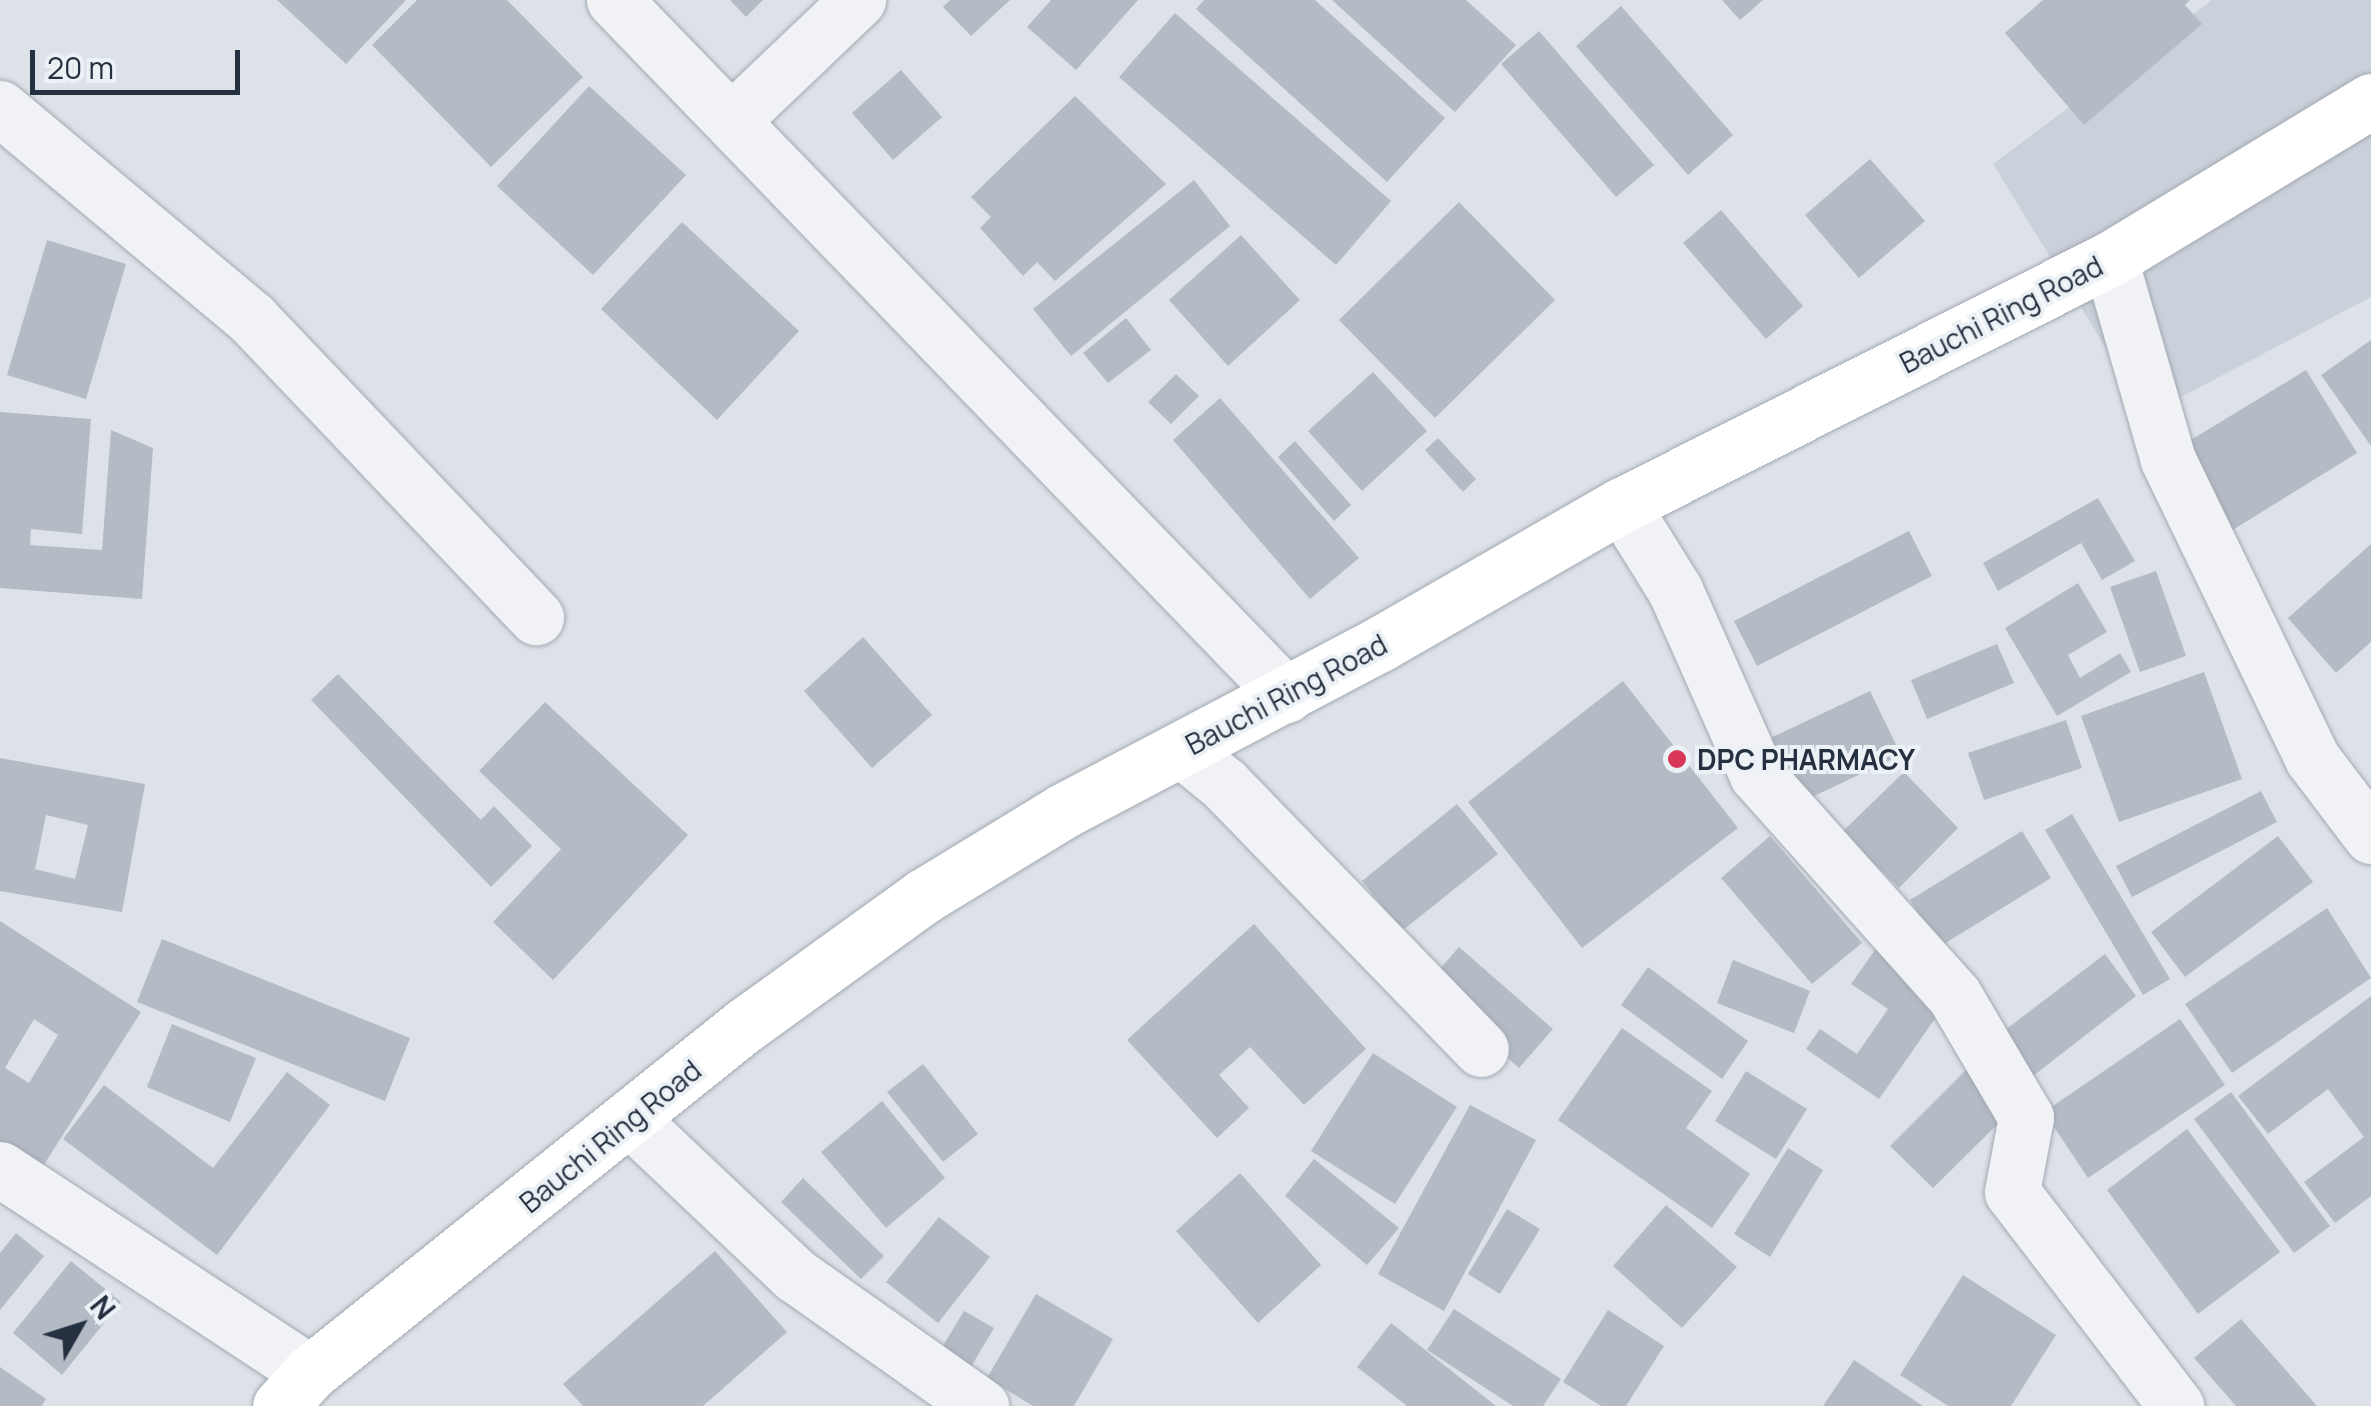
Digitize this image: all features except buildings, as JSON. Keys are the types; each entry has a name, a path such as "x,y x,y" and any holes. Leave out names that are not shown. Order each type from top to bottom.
{"main road":[{"name":"Bauchi Ring Road","path":"295,1390 746,1025 924,896 1064,810 1286,695 1622,504 2110,258 2371,100"}],"street":[{"path":"614,0 1286,695"},
{"path":"733,119 858,0"},
{"path":"0,108 252,319 536,617"},
{"path":"2110,258 2168,460 2312,758 2371,836"},
{"path":"1622,504 1675,590 1758,775 1954,996 2026,1118 2012,1192 2176,1406"},
{"path":"1182,750 1224,784 1481,1049"},
{"path":"632,1121 795,1275 980,1406"},
{"path":"0,1169 295,1390"}],"shaded area":[{"path":"2212,0 2371,0 2371,297 2147,415 1993,164"}],"place":[{"name":"DPC PHARMACY","path":"1677,759"}]}
